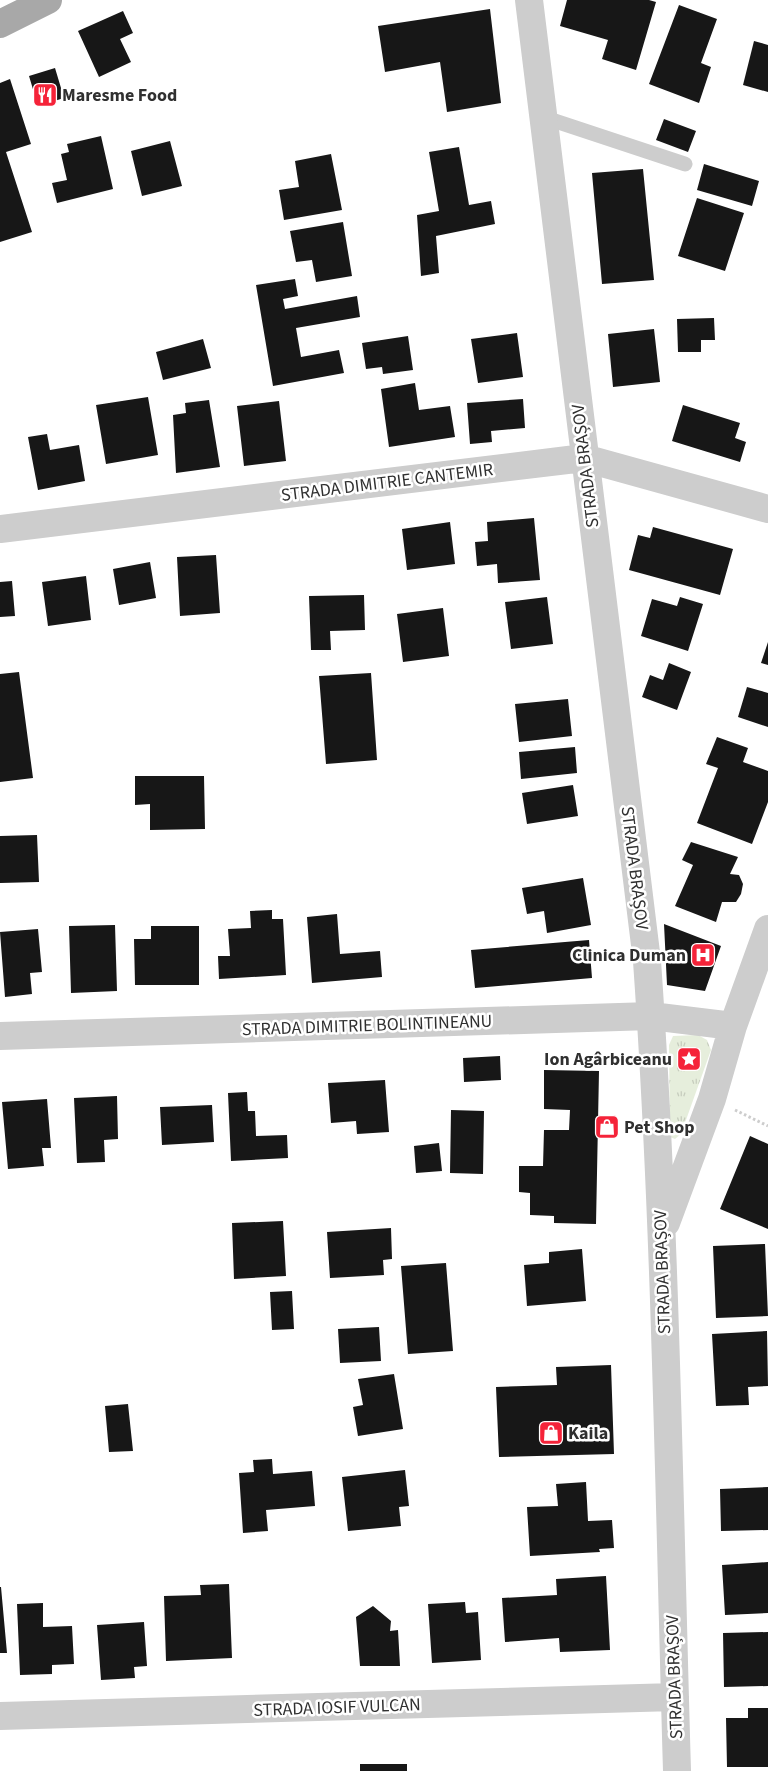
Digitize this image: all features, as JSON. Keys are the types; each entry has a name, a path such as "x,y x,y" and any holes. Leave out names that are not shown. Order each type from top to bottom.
{"main road":[{"path":"0,24 48,0"}],"street":[{"name":"STRADA BRAȘOV","path":"529,0 646,951 651,1016 661,1235 677,1771"},
{"name":"STRADA DIMITRIE CANTEMIR","path":"0,529 584,458 768,509"},
{"path":"661,1235 712,1100 733,1026 768,929"},
{"name":"STRADA DIMITRIE BOLINTINEANU","path":"0,1036 651,1016 733,1026"},
{"name":"STRADA IOSIF VULCAN","path":"0,1716 675,1697"}],"lane":[{"path":"543,117 685,164"}],"path":[{"path":"712,1100 768,1126"}],"green space":[{"path":"698,1035 707,1040 711,1050 681,1134 675,1139 670,1137 669,1045 673,1036"}],"building":[{"path":"567,0 649,0 656,2 636,70 602,59 608,40 560,26"},
{"path":"679,5 717,19 701,63 711,67 699,103 649,84"},
{"path":"490,9 501,103 447,112 440,62 385,72 378,26"},
{"path":"123,11 133,33 120,39 131,62 99,77 78,31"},
{"path":"754,41 768,45 768,92 743,85"},
{"path":"55,68 64,98 38,106 29,76"},
{"path":"10,79 31,144 6,152 32,232 0,242 0,83"},
{"path":"664,119 696,131 688,152 656,140"},
{"path":"101,136 113,189 57,203 52,183 67,180 61,154 69,152 67,144"},
{"path":"170,141 182,186 142,196 131,151"},
{"path":"459,147 469,205 491,201 495,224 436,236 439,273 421,276 417,215 439,211 429,152"},
{"path":"331,154 342,210 284,220 279,190 299,187 295,161"},
{"path":"704,164 759,181 752,206 697,190"},
{"path":"643,169 654,280 602,284 592,173"},
{"path":"697,198 744,213 725,271 678,256"},
{"path":"343,222 352,276 316,282 312,260 296,262 290,231"},
{"path":"295,279 298,296 283,299 285,309 357,296 360,317 296,328 301,357 339,350 344,373 273,386 256,285"},
{"path":"714,318 715,340 701,340 701,352 678,352 677,319"},
{"path":"654,329 660,382 613,387 608,334"},
{"path":"517,333 523,377 478,383 471,339"},
{"path":"408,336 413,370 383,374 382,367 366,369 362,343"},
{"path":"203,339 211,368 163,380 156,352"},
{"path":"415,383 419,410 450,406 455,437 389,447 381,389"},
{"path":"148,397 158,455 106,464 96,405"},
{"path":"523,399 525,428 491,431 492,442 470,444 467,403"},
{"path":"209,400 220,467 176,473 173,415 186,413 185,403"},
{"path":"279,401 286,461 244,466 237,406"},
{"path":"683,405 740,423 735,438 746,442 740,462 672,441"},
{"path":"47,434 50,450 79,445 85,481 38,490 28,437"},
{"path":"534,518 540,580 498,583 497,564 477,566 475,542 488,541 487,522"},
{"path":"450,522 455,564 407,570 402,529"},
{"path":"653,527 733,549 720,595 629,570 638,535 650,538"},
{"path":"216,555 220,613 180,616 177,557"},
{"path":"150,562 156,598 119,605 113,569"},
{"path":"86,576 91,620 48,626 42,582"},
{"path":"12,581 15,616 0,617 0,582"},
{"path":"364,595 365,630 330,631 331,650 311,650 309,596"},
{"path":"547,597 553,644 511,649 505,602"},
{"path":"680,597 703,604 688,651 641,636 652,599 677,606"},
{"path":"443,608 449,656 403,662 397,614"},
{"path":"768,642 768,665 761,663"},
{"path":"669,663 691,672 677,710 642,697 650,675 663,680"},
{"path":"19,672 33,778 0,782 0,674"},
{"path":"371,673 377,760 326,764 319,676"},
{"path":"747,687 768,693 768,727 738,717"},
{"path":"568,699 572,736 519,742 515,704"},
{"path":"717,737 748,748 743,762 768,771 768,802 752,844 697,823 718,768 706,764"},
{"path":"575,747 577,773 521,779 519,752"},
{"path":"135,776 204,776 205,829 150,830 150,804 135,805"},
{"path":"573,785 578,816 527,824 522,793"},
{"path":"37,835 39,882 0,883 0,836"},
{"path":"691,842 738,857 730,874 739,875 743,884 741,894 736,902 722,902 716,922 675,906 693,865 682,860"},
{"path":"583,878 591,925 547,933 544,911 527,914 522,888"},
{"path":"272,910 272,919 283,919 286,975 219,979 218,956 230,956 228,929 251,928 250,911"},
{"path":"337,914 340,954 380,951 382,977 312,983 307,917"},
{"path":"664,924 721,946 705,991 667,985"},
{"path":"115,925 117,991 71,993 69,926"},
{"path":"151,926 199,926 199,985 135,985 134,939 151,939"},
{"path":"38,929 42,972 30,973 32,994 5,997 0,932"},
{"path":"589,940 592,978 475,988 471,950"},
{"path":"500,1056 501,1080 464,1082 463,1058"},
{"path":"544,1070 599,1071 596,1224 554,1223 554,1216 530,1215 530,1193 519,1192 519,1166 543,1166 544,1130 569,1130 570,1110 544,1109"},
{"path":"385,1080 389,1132 357,1134 356,1121 331,1123 328,1083"},
{"path":"247,1092 248,1111 255,1111 256,1136 287,1135 288,1158 231,1161 228,1093"},
{"path":"117,1096 118,1139 104,1140 105,1162 77,1163 74,1098"},
{"path":"47,1099 51,1148 42,1148 44,1166 8,1169 2,1102"},
{"path":"212,1105 214,1142 162,1145 160,1107"},
{"path":"451,1110 484,1111 483,1174 450,1173"},
{"path":"750,1136 768,1144 768,1229 720,1209"},
{"path":"439,1143 442,1171 416,1173 414,1146"},
{"path":"283,1221 286,1276 234,1279 232,1223"},
{"path":"391,1228 392,1259 383,1260 384,1275 330,1278 327,1232"},
{"path":"765,1244 768,1316 716,1318 713,1246"},
{"path":"582,1249 586,1301 527,1306 524,1265 549,1263 549,1252"},
{"path":"446,1263 453,1351 408,1354 401,1266"},
{"path":"292,1291 294,1329 272,1330 270,1292"},
{"path":"379,1327 381,1361 340,1363 338,1329"},
{"path":"767,1331 768,1386 748,1387 749,1405 716,1406 712,1334"},
{"path":"611,1365 614,1454 499,1457 496,1387 557,1385 556,1367"},
{"path":"394,1374 403,1429 358,1436 353,1407 363,1405 358,1379"},
{"path":"128,1404 133,1451 109,1452 105,1406"},
{"path":"272,1459 273,1474 312,1471 315,1506 266,1510 268,1531 243,1533 239,1473 254,1472 253,1460"},
{"path":"405,1470 409,1506 399,1507 401,1526 348,1531 342,1477"},
{"path":"586,1482 588,1521 612,1520 614,1548 599,1549 600,1552 530,1556 527,1507 558,1506 556,1484"},
{"path":"768,1487 768,1530 721,1531 720,1489"},
{"path":"768,1562 768,1613 725,1615 722,1565"},
{"path":"606,1576 610,1650 560,1652 559,1638 505,1642 502,1598 557,1595 556,1579"},
{"path":"229,1584 232,1658 166,1661 164,1596 201,1595 200,1585"},
{"path":"1,1587 7,1653 0,1653"},
{"path":"465,1602 466,1613 478,1612 481,1660 432,1663 428,1604"},
{"path":"43,1603 43,1627 72,1626 74,1664 52,1665 52,1674 20,1675 17,1604"},
{"path":"373,1606 391,1621 390,1631 398,1630 400,1666 360,1666 356,1617"},
{"path":"144,1622 147,1666 134,1667 135,1678 101,1680 97,1625"},
{"path":"768,1632 768,1686 724,1687 723,1633"},
{"path":"748,1708 768,1708 768,1767 727,1767 726,1718 748,1718"},
{"path":"360,1764 407,1764 407,1771 360,1771"}],"place":[{"name":"Maresme Food","path":"45,95"},
{"name":"Clinica Duman","path":"703,955"},
{"name":"Ion Agârbiceanu","path":"689,1059"},
{"name":"Pet Shop","path":"607,1127"},
{"name":"Kaila","path":"551,1433"}]}
